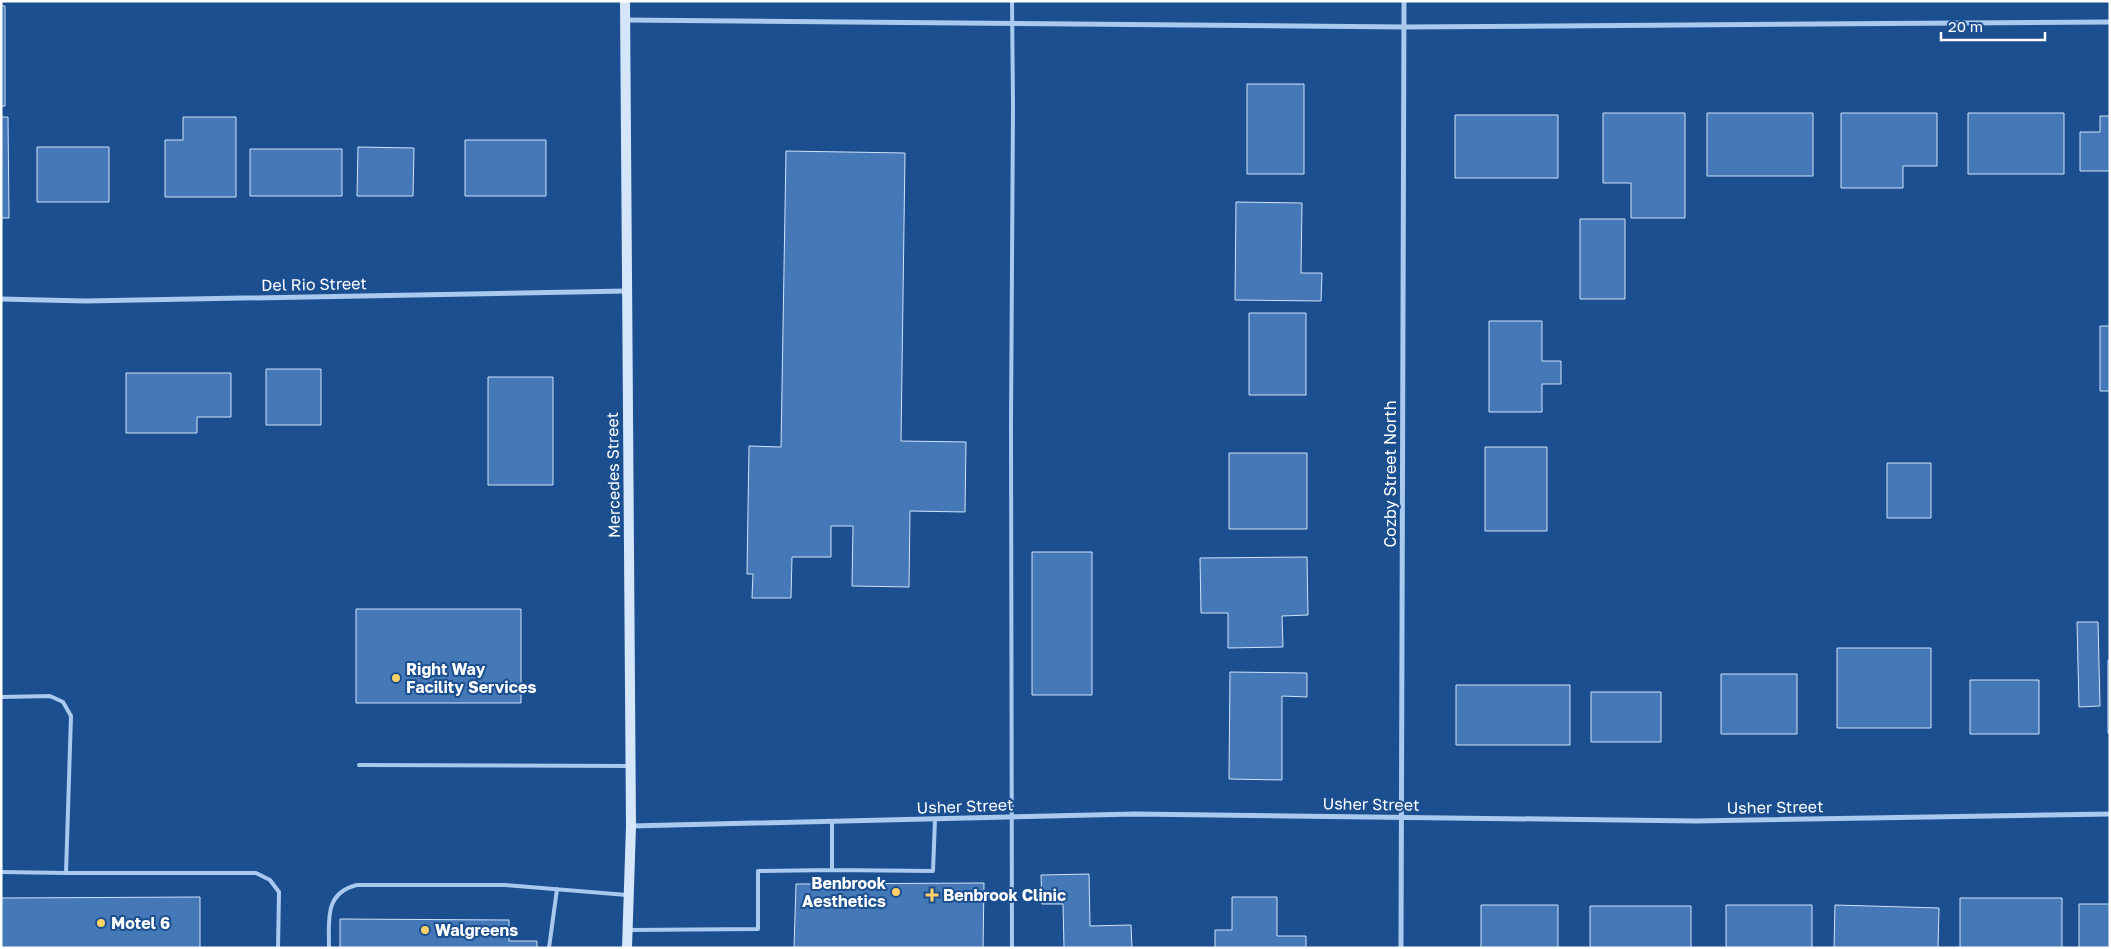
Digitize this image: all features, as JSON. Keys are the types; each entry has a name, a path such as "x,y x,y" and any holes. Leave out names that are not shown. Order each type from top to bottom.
{"street":[{"name":"Mercedes Street","path":"625,1 631,766 627,948"},
{"name":"Cozby Street North","path":"1401,948 1404,1"},
{"path":"625,20 1405,27 2110,22"},
{"name":"Del Rio Street","path":"1,299 94,300 627,291"},
{"name":"Usher Street","path":"631,826 1135,814 1696,821 2110,814"}],"lane":[{"path":"1012,1 1014,105 1011,413 1012,948"},
{"path":"1,697 50,696 63,702 71,716 66,873"},
{"path":"359,765 631,766"},
{"path":"628,930 758,928 758,871 933,871 935,819"},
{"path":"832,822 832,870"},
{"path":"1,872 256,873 270,880 279,892 278,948"},
{"path":"329,948 330,912 336,897 345,888 357,885 505,885 629,896"},
{"path":"549,948 556,889"}],"building":[{"path":"1,6 5,6 5,106 1,106"},
{"path":"1247,84 1304,84 1304,174 1247,174"},
{"path":"1603,113 1685,113 1685,218 1631,218 1631,183 1603,183"},
{"path":"1707,113 1813,113 1813,176 1707,176"},
{"path":"1841,113 1937,113 1937,166 1903,166 1903,188 1841,188"},
{"path":"1968,113 2064,113 2064,174 1968,174"},
{"path":"1455,115 1558,115 1558,178 1455,178"},
{"path":"2100,116 2110,116 2110,171 2080,171 2080,132 2100,132"},
{"path":"1,117 8,117 9,218 1,218"},
{"path":"183,117 236,117 236,197 165,197 165,140 183,140"},
{"path":"465,140 546,140 546,196 465,196"},
{"path":"37,147 109,147 109,202 37,202"},
{"path":"358,147 414,148 413,196 357,196"},
{"path":"250,149 342,149 342,196 250,196"},
{"path":"786,151 905,153 901,441 966,442 965,512 910,511 909,587 852,586 853,526 831,526 831,557 792,557 791,598 752,598 753,574 747,574 749,446 781,447"},
{"path":"1236,202 1302,203 1301,273 1322,273 1321,301 1235,300"},
{"path":"1580,219 1625,219 1625,299 1580,299"},
{"path":"1249,313 1306,313 1306,395 1249,395"},
{"path":"1489,321 1542,321 1542,361 1561,361 1561,384 1542,384 1542,412 1489,412"},
{"path":"2100,326 2110,326 2110,391 2100,391"},
{"path":"266,369 321,369 321,425 266,425"},
{"path":"126,373 231,373 231,417 197,417 197,433 126,433"},
{"path":"488,377 553,377 553,485 488,485"},
{"path":"1485,447 1547,447 1547,531 1485,531"},
{"path":"1229,453 1307,453 1307,529 1229,529"},
{"path":"1887,463 1931,463 1931,518 1887,518"},
{"path":"1032,552 1092,552 1092,695 1032,695"},
{"path":"1307,557 1308,615 1282,616 1283,647 1228,648 1228,613 1201,613 1200,558"},
{"path":"356,609 521,609 521,703 356,703"},
{"path":"2077,622 2098,622 2100,706 2079,707"},
{"path":"1837,648 1931,648 1931,728 1837,728"},
{"path":"2108,660 2110,660 2110,733 2108,733"},
{"path":"1230,672 1307,673 1307,697 1282,696 1282,780 1229,779"},
{"path":"1721,674 1797,674 1797,734 1721,734"},
{"path":"1970,680 2039,680 2039,734 1970,734"},
{"path":"1456,685 1570,685 1570,745 1456,745"},
{"path":"1591,692 1661,692 1661,742 1591,742"},
{"path":"1089,874 1090,926 1131,925 1132,948 1064,948 1063,904 1042,904 1041,875"},
{"path":"984,883 983,948 794,948 796,884"},
{"name":"Motel 6","path":"200,897 200,948 1,948 1,898"},
{"path":"1232,897 1277,897 1277,936 1306,936 1306,948 1215,948 1215,930 1232,930"},
{"path":"1960,898 2062,898 2062,948 1960,948"},
{"path":"2079,904 2110,904 2110,948 2079,948"},
{"path":"1481,905 1558,905 1558,948 1481,948"},
{"path":"1726,905 1812,905 1812,948 1726,948"},
{"path":"1835,905 1939,908 1938,948 1834,948"},
{"path":"1590,906 1691,906 1691,948 1590,948"},
{"name":"Walgreens","path":"340,919 509,920 509,941 537,941 537,948 340,948"}],"place":[{"name":"Right Way Facility Services","path":"396,678"},
{"name":"Benbrook Aesthetics","path":"896,892"},
{"name":"Benbrook Clinic","path":"932,895"},
{"name":"Motel 6","path":"101,923"},
{"name":"Walgreens","path":"425,930"}]}
